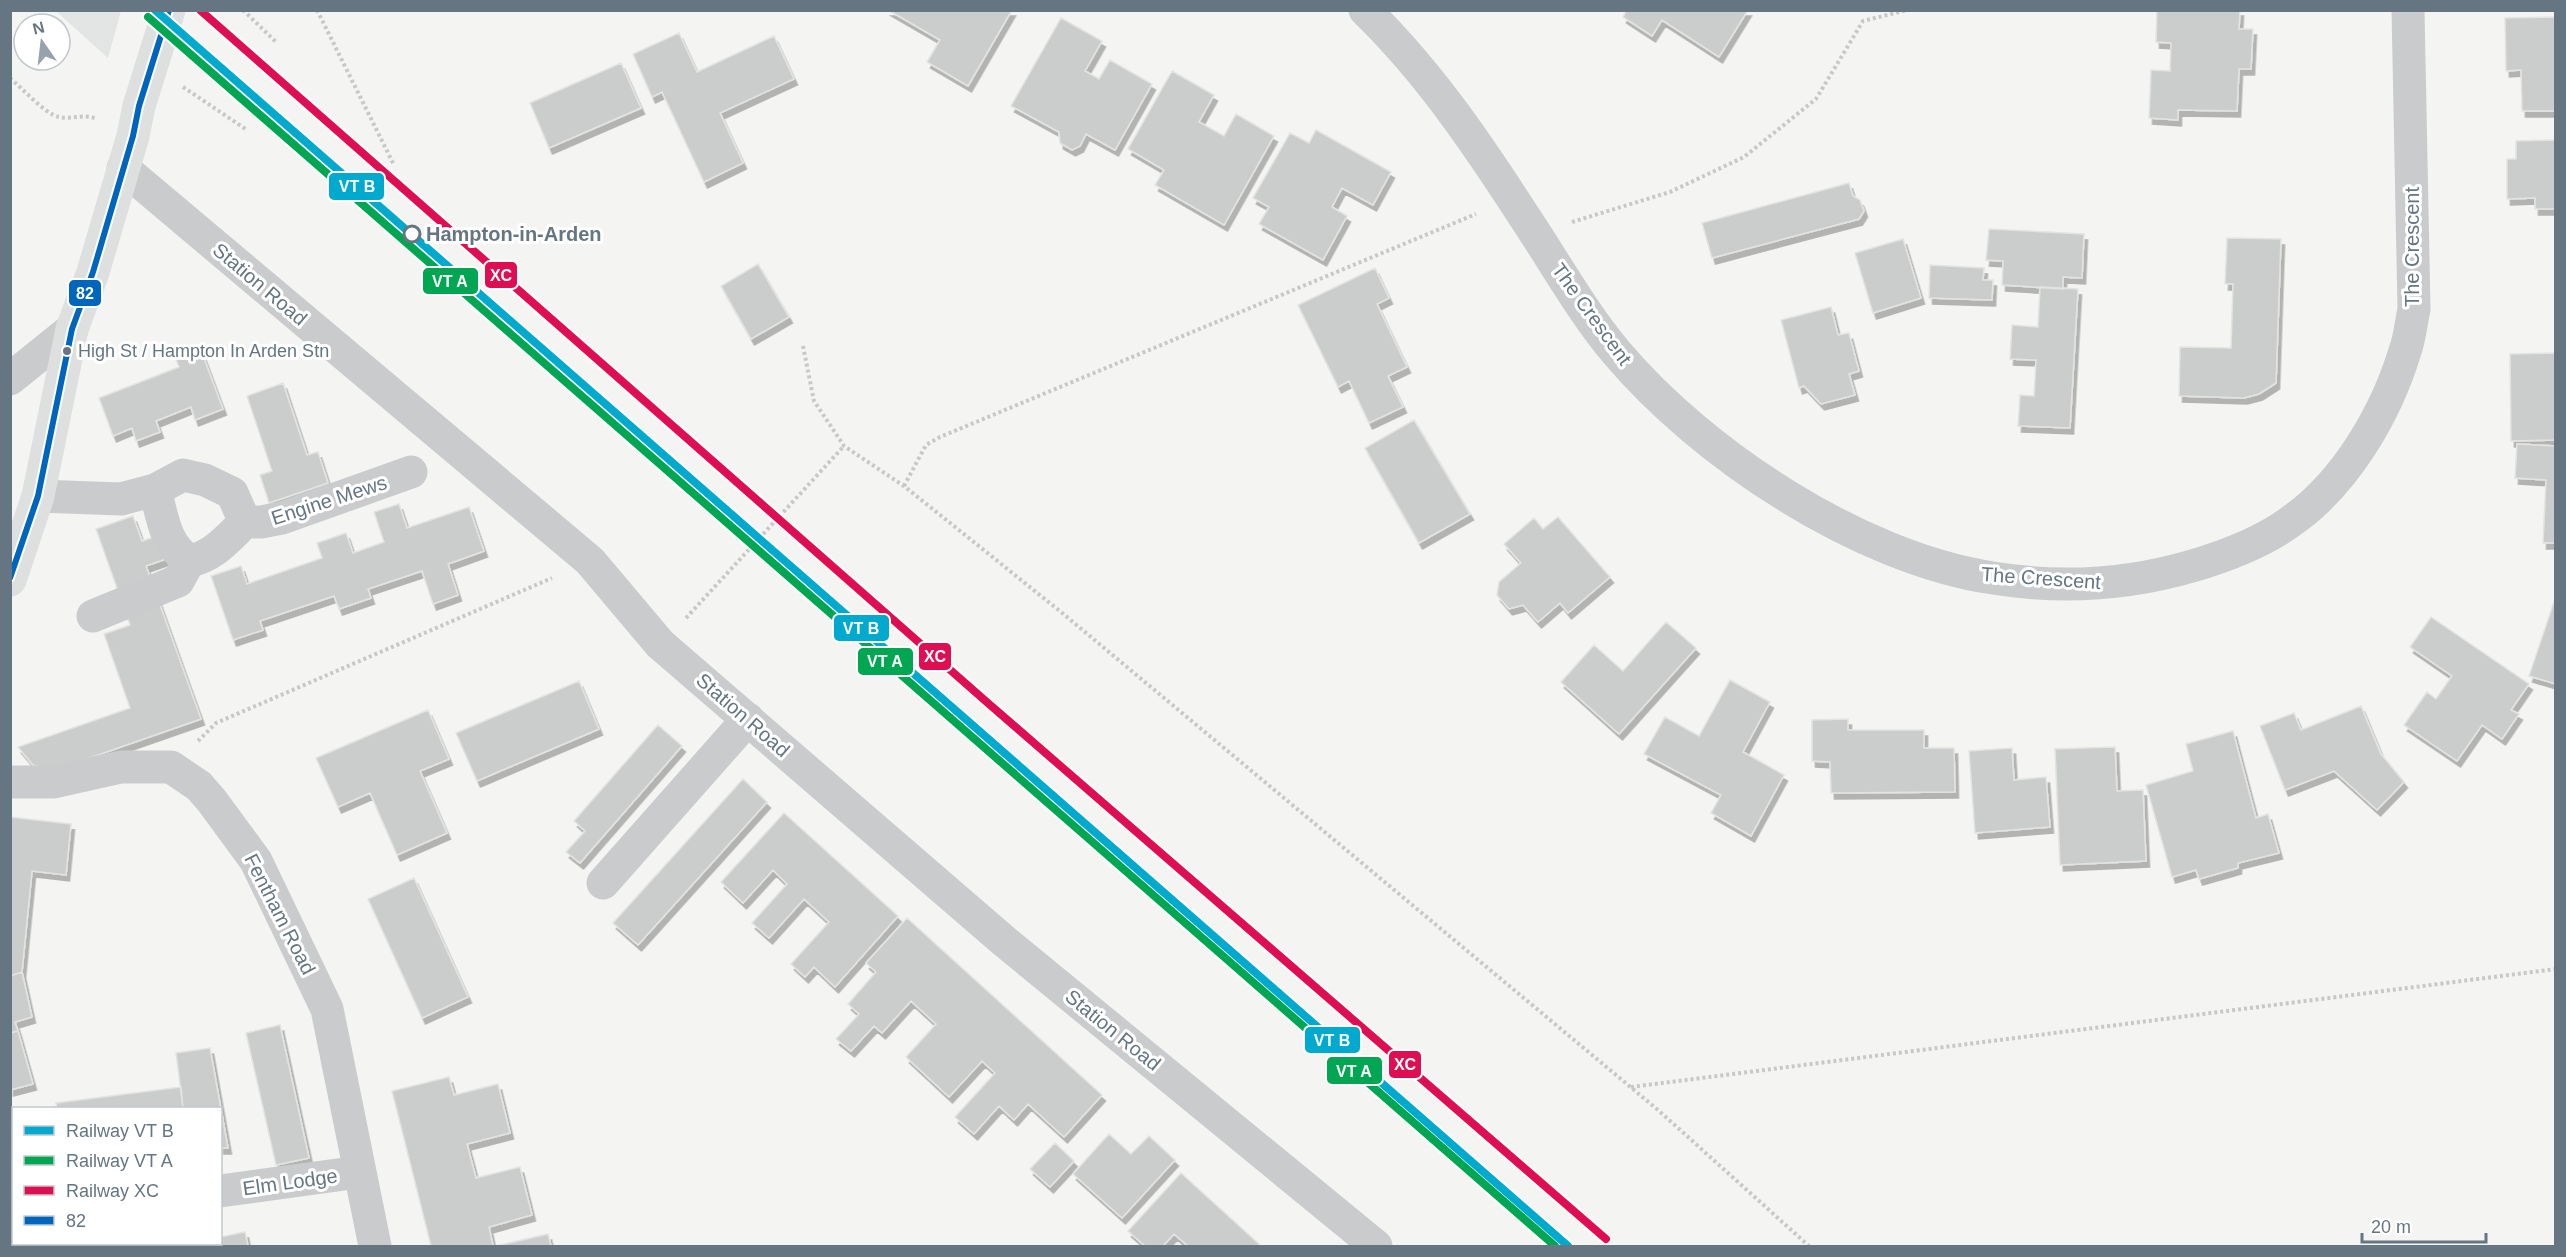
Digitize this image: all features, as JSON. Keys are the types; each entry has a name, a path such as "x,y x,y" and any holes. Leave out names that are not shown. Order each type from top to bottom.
{"main road":[{"path":"10,580 38,496 72,328 93,272 169,10"}],"street":[{"name":"The Crescent","path":"1365,10 1430,80 1466,128 1576,299 1617,353 1671,408 1722,451 1765,482 1854,533 1925,561 1991,578 2055,584 2100,584 2157,576 2251,545 2292,521 2322,493 2349,463 2375,426 2406,351 2414,309 2408,10"},
{"name":"Station Road","path":"123,168 590,561 660,644 1004,941 1376,1246"},
{"path":"10,379 72,328"},
{"name":"Engine Mews","path":"93,616 177,581 189,561 200,560 214,551 245,522 282,518 411,472"},
{"name":"Engine Mews","path":"38,496 121,500 155,490 183,475 205,480 232,493 245,522"},
{"path":"155,490 167,534 175,551 189,561"},
{"path":"603,883 748,719"},
{"path":"10,782 54,782 121,767 146,765 171,767"},
{"name":"Fentham Road","path":"171,767 199,786 256,861 327,1009 375,1246"},
{"name":"Elm Lodge","path":"222,1191 360,1172"}],"path":[{"path":"243,10 276,42"},
{"path":"317,10 394,165"},
{"path":"1535,234 1670,192 1744,157 1816,99 1863,21 1907,10"},
{"path":"10,78 36,102 58,117 88,115 136,121"},
{"path":"180,85 247,130"},
{"path":"904,486 926,445 940,437 1513,199"},
{"path":"803,346 814,401 844,446 904,486 1070,620 1631,1087 1809,1246"},
{"path":"660,644 722,580 844,446"},
{"path":"171,767 216,723 590,561"},
{"path":"1631,1087 2556,969"}],"shaded area":[{"path":"121,11 108,58 72,25 72,12 57,12"}],"building":[{"path":"888,10 1012,10 968,86 927,62 940,40"},
{"path":"1627,10 1748,10 1719,57 1662,20 1652,36 1623,17"},
{"path":"2157,10 2240,10 2239,29 2253,29 2251,69 2239,69 2237,111 2178,110 2178,120 2149,118 2151,70 2170,71 2171,43 2156,42"},
{"path":"2556,17 2556,111 2522,111 2521,70 2506,71 2505,18"},
{"path":"1061,18 1102,41 1085,71 1099,79 1110,60 1152,84 1115,150 1086,134 1080,146 1072,150 1060,143 1059,132 1011,106"},
{"path":"679,33 697,72 774,36 794,79 720,113 743,163 704,182 662,92 652,97 633,54"},
{"path":"621,63 641,108 549,148 530,103"},
{"path":"1172,71 1214,95 1199,122 1224,136 1236,114 1274,136 1224,225 1155,185 1164,170 1128,149"},
{"path":"1316,130 1391,172 1373,205 1342,188 1332,207 1347,216 1323,260 1259,224 1269,207 1253,198 1290,133 1309,143"},
{"path":"2556,140 2556,209 2535,209 2535,198 2507,199 2507,159 2516,159 2516,141"},
{"path":"1849,183 1853,196 1860,200 1864,211 1859,219 1712,258 1702,223"},
{"path":"1989,229 2084,234 2082,278 2063,277 2063,289 2002,285 2003,261 1986,260"},
{"path":"2227,238 2281,239 2276,383 2259,394 2244,398 2179,396 2180,347 2231,348 2233,284 2225,284"},
{"path":"1903,239 1921,298 1873,313 1855,253"},
{"path":"758,264 789,317 751,339 721,286"},
{"path":"1930,265 1984,268 1983,280 1993,280 1992,300 1929,298"},
{"path":"1375,268 1389,298 1377,304 1407,367 1388,376 1403,407 1369,423 1349,381 1338,387 1298,305"},
{"path":"2040,287 2078,289 2070,428 2018,426 2020,395 2034,396 2036,360 2010,359 2012,325 2038,327"},
{"path":"1831,307 1838,335 1849,333 1859,371 1849,374 1855,395 1821,404 1804,386 1799,388 1781,320"},
{"path":"199,345 223,409 195,420 191,407 156,421 160,432 136,441 132,428 113,436 99,398 179,367 174,354"},
{"path":"2556,353 2556,440 2511,441 2510,354"},
{"path":"283,383 307,455 318,452 328,483 269,503 260,475 272,471 247,396"},
{"path":"1414,420 1470,514 1419,543 1365,448"},
{"path":"2517,444 2556,446 2556,543 2543,543 2546,480 2515,478"},
{"path":"399,504 407,528 469,507 484,551 448,564 458,595 433,604 422,571 368,589 371,598 339,609 334,596 260,621 263,630 233,640 211,576 241,566 247,584 322,558 317,543 346,533 353,553 384,542 374,512"},
{"path":"133,516 142,541 157,536 166,559 146,566 201,719 52,771 33,765 18,747 130,708 104,634 130,625 96,529"},
{"path":"1558,517 1610,577 1568,613 1560,603 1538,622 1523,605 1509,609 1497,595 1499,582 1521,563 1504,544 1534,518 1543,529"},
{"path":"2556,596 2556,684 2529,676"},
{"path":"2431,617 2529,684 2511,710 2519,714 2502,739 2482,725 2457,761 2404,725 2427,692 2436,699 2452,676 2410,647"},
{"path":"1666,622 1696,648 1619,734 1561,682 1594,645 1623,671"},
{"path":"1730,680 1770,702 1743,752 1784,775 1751,836 1711,813 1721,795 1644,754 1665,717 1699,736"},
{"path":"579,681 599,729 477,781 456,733"},
{"path":"2361,706 2381,754 2404,782 2377,810 2334,771 2285,790 2260,726 2294,713 2301,730"},
{"path":"428,710 449,759 420,771 447,833 397,855 370,793 338,807 316,758"},
{"path":"1848,719 1848,730 1924,730 1924,748 1954,748 1955,792 1831,793 1830,762 1812,761 1812,720"},
{"path":"658,725 682,746 580,863 566,852 585,831 574,821"},
{"path":"2233,731 2256,818 2268,814 2279,853 2238,863 2238,868 2199,879 2196,870 2172,877 2146,785 2193,771 2186,744"},
{"path":"2115,747 2117,791 2143,790 2146,861 2060,865 2055,749"},
{"path":"2012,748 2014,780 2046,777 2050,827 1975,833 1969,751"},
{"path":"743,779 767,802 638,945 613,923"},
{"path":"784,813 898,916 835,987 814,967 805,977 791,964 829,922 804,899 769,938 752,923 787,884 773,870 743,903 721,882"},
{"path":"10,817 71,824 66,875 32,871 22,972 10,976"},
{"path":"414,878 468,997 422,1018 368,899"},
{"path":"907,918 1102,1095 1064,1137 1028,1104 1014,1120 999,1106 974,1134 955,1117 995,1073 982,1061 949,1097 906,1057 936,1024 911,1001 882,1033 874,1026 851,1051 836,1039 859,1014 848,1004 876,972 866,963"},
{"path":"22,972 32,1017 15,1022 18,1031 10,1033 10,976"},
{"path":"280,1025 309,1158 276,1165 246,1033"},
{"path":"18,1031 33,1084 10,1090 10,1033"},
{"path":"210,1048 221,1107 183,1107 176,1053"},
{"path":"449,1077 454,1095 498,1084 510,1133 467,1144 476,1178 520,1167 532,1215 489,1227 493,1246 431,1246 392,1091"},
{"path":"181,1087 183,1107 57,1107 56,1103"},
{"path":"222,1115 228,1148 222,1148"},
{"path":"10,1121 12,1122 12,1245 22,1246 10,1246"},
{"path":"1109,1134 1131,1154 1149,1136 1175,1160 1122,1218 1073,1174"},
{"path":"1055,1143 1074,1161 1050,1187 1030,1169"},
{"path":"1181,1173 1259,1244 1257,1246 1188,1246 1174,1234 1163,1246 1145,1246 1128,1231"},
{"path":"245,1232 248,1246 183,1246 222,1245 222,1237"},
{"path":"548,1234 551,1246 496,1246"}],"transit line":[{"path":"155,10 1568,1246"},
{"name":"82","path":"10,578 38,496 72,329 93,272 133,136 139,106 169,10"},
{"path":"148,17 1555,1246"}],"rail line":[{"name":"XC","path":"200,10 989,704 1606,1239"}],"place":[{"name":"Hampton-in-Arden","path":"412,234"},
{"name":"High St / Hampton In Arden Stn","path":"67,351"}]}
